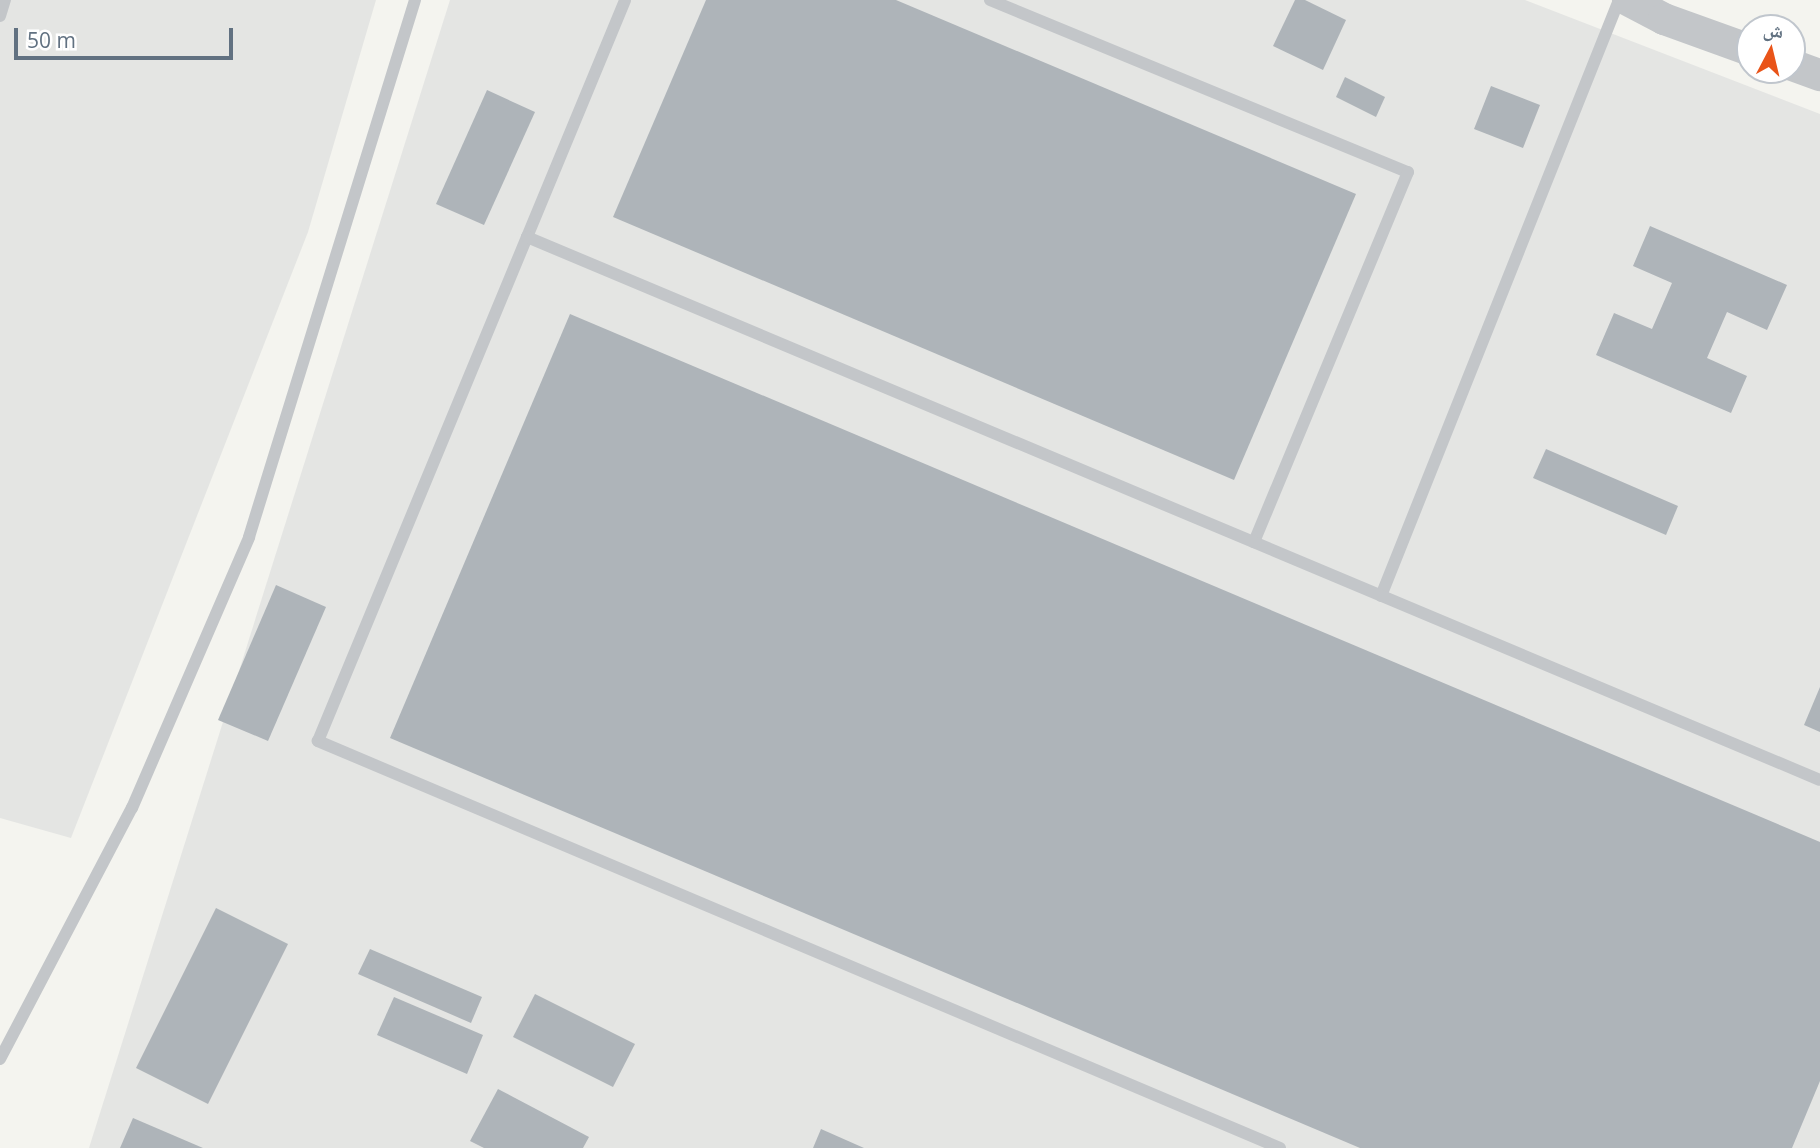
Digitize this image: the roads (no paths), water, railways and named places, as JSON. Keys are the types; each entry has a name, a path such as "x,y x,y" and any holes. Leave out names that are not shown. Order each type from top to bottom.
{"street":[{"path":"1628,0 1664,19 1736,45"}],"lane":[{"path":"0,16 5,0"},
{"path":"0,1059 132,808 249,537 415,0"},
{"path":"625,0 318,741 1280,1148"},
{"path":"990,0 1408,172 1254,542"},
{"path":"1381,596 1619,0"},
{"path":"527,237 1820,780"}]}
